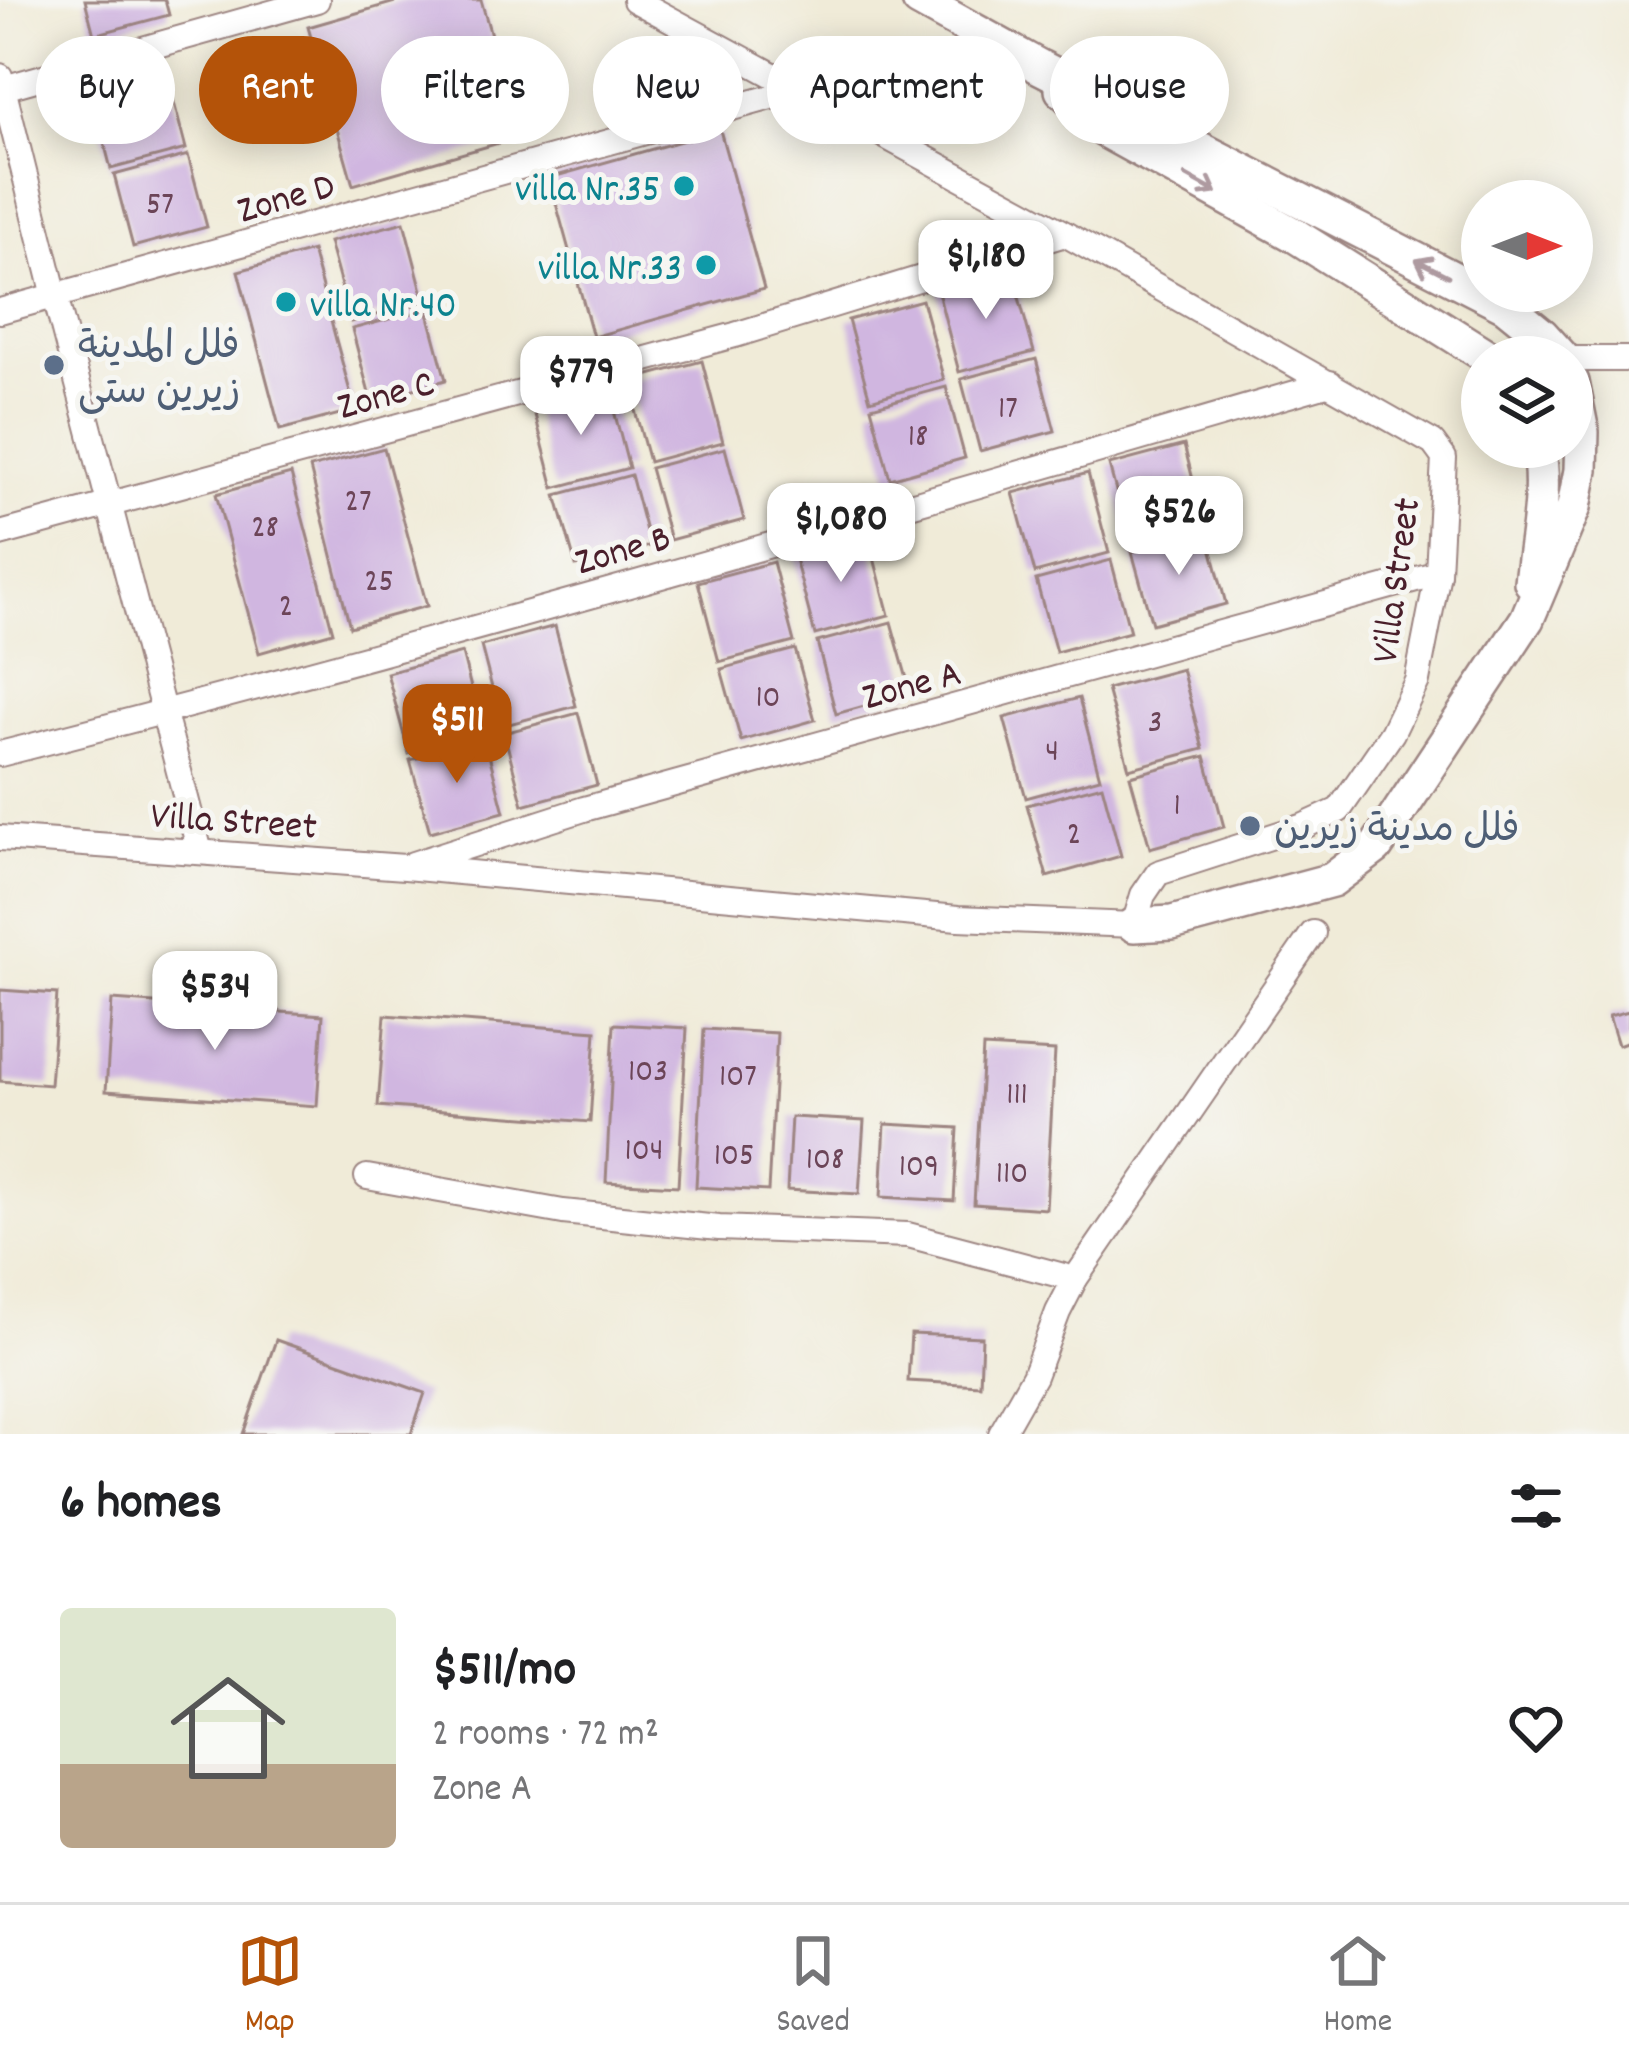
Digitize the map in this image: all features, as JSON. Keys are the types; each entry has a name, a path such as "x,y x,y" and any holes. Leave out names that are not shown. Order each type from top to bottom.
{"street":[{"path":"200,852 1,85 317,0"},
{"name":"Villa Street","path":"635,0 767,73"},
{"path":"919,0 1505,305 1543,336"},
{"path":"1040,67 1104,130 1296,236 1461,340"},
{"name":"Zone D","path":"0,311 767,98"},
{"name":"Villa Street","path":"0,838 405,867 958,918 1134,925 1143,895 1158,872 1304,826 1339,810 1392,733 1417,681 1438,573 1444,458 1433,443 1330,382 898,144"},
{"name":"Zone C","path":"0,534 735,335 1065,234"},
{"path":"1593,359 1629,359"},
{"name":"Zone B","path":"0,754 163,713 1330,382"},
{"path":"1527,619 1542,468"},
{"path":"1134,925 1172,923 1332,880 1376,848 1527,619 1574,507 1582,468"},
{"name":"Zone A","path":"405,867 584,809 1438,573"},
{"path":"1001,1434 1034,1376 1076,1279 1313,933"},
{"path":"367,1177 563,1212 719,1228 908,1235 1076,1279"}],"building":[{"path":"85,0 165,0 169,15 94,35"},
{"path":"402,0 481,0 491,36 381,36 381,144 496,144 353,185 341,144 357,144 357,36 311,36 308,27"},
{"path":"175,107 186,149 111,169 105,144 175,144"},
{"path":"670,144 724,144 764,289 593,337 549,178"},
{"path":"188,155 207,227 133,247 114,175"},
{"path":"404,222 425,302 351,322 329,242"},
{"path":"312,251 355,410 280,430 238,271"},
{"path":"1012,272 1034,352 959,372 938,292"},
{"path":"922,300 944,380 870,400 848,320"},
{"path":"427,309 446,380 371,401 352,329"},
{"path":"1036,359 1055,431 980,451 961,379"},
{"path":"702,361 723,442 649,462 627,381"},
{"path":"946,387 965,458 890,479 871,407"},
{"path":"608,388 629,468 554,488 533,407"},
{"path":"1184,445 1205,526 1131,546 1109,465"},
{"path":"384,448 427,606 350,627 310,468"},
{"path":"725,448 744,520 670,540 650,468"},
{"path":"1088,473 1109,553 1035,573 1013,493"},
{"path":"291,474 333,632 259,653 216,494"},
{"path":"631,475 650,546 576,566 556,495"},
{"path":"1207,532 1226,604 1152,624 1132,552"},
{"path":"868,535 889,615 815,635 794,555"},
{"path":"1111,560 1130,632 1056,652 1036,580"},
{"path":"773,562 794,642 719,662 698,582"},
{"path":"891,622 911,693 836,714 817,642"},
{"path":"555,626 576,706 502,726 481,646"},
{"path":"795,649 815,720 741,741 721,669"},
{"path":"462,653 483,734 409,754 387,673"},
{"path":"1182,669 1203,749 1129,769 1107,689"},
{"path":"1079,698 1100,778 1026,798 1004,718"},
{"path":"578,713 597,785 523,805 504,733"},
{"path":"485,740 504,812 430,832 410,760"},
{"path":"1205,756 1224,827 1150,848 1130,776"},
{"path":"1102,785 1121,856 1047,877 1027,805"},
{"path":"0,990 57,994 50,1085 0,1081"},
{"path":"112,1000 323,1015 317,1106 106,1091"},
{"path":"1629,1011 1629,1041 1618,1045 1609,1016"},
{"path":"385,1015 596,1031 590,1122 378,1106"},
{"path":"614,1024 687,1028 678,1186 606,1182"},
{"path":"704,1029 777,1033 768,1191 696,1187"},
{"path":"983,1047 1055,1051 1046,1209 974,1204"},
{"path":"791,1117 864,1121 859,1194 787,1190"},
{"path":"885,1124 958,1128 954,1201 881,1197"},
{"path":"911,1334 982,1337 980,1385 908,1381"},
{"path":"276,1340 425,1393 411,1434 243,1434"}],"place":[{"name":"villa Nr.35","path":"684,186"},
{"name":"villa Nr.33","path":"706,265"},
{"name":"villa Nr.40","path":"286,302"},
{"name":"فلل المدينة زیرین ستی","path":"54,365"},
{"name":"فلل مدينة زيرين","path":"1250,826"}]}
